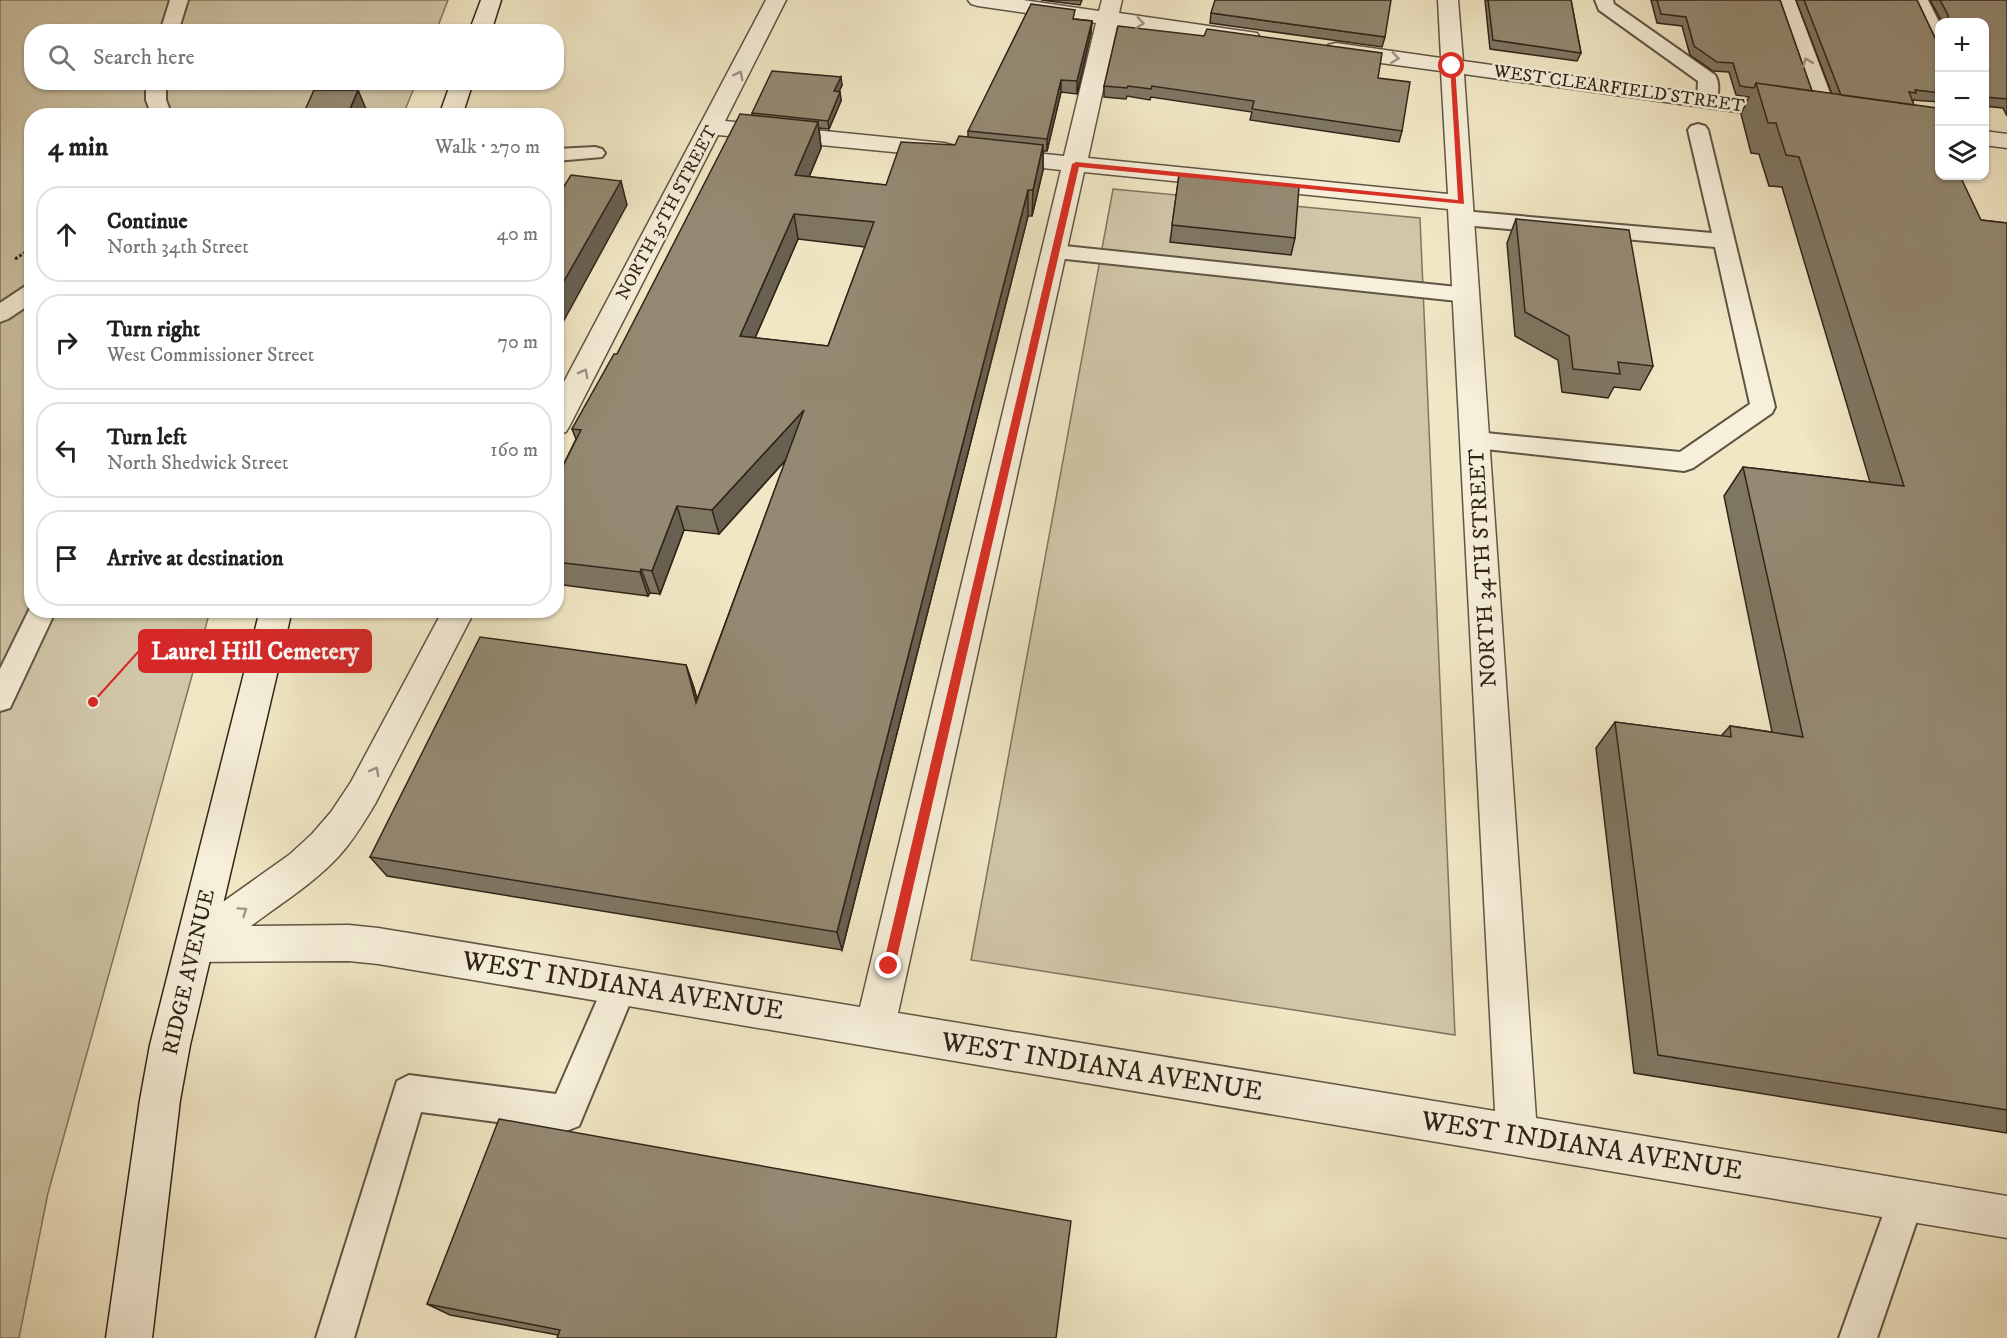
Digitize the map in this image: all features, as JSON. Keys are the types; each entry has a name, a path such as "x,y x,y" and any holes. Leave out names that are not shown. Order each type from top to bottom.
{"street":[{"path":"483,24 491,0"},
{"name":"NORTH 35TH STREET","path":"564,409 776,0"},
{"path":"978,0 1110,9 1274,41"},
{"name":"NORTH 34TH STREET","path":"1448,0 1517,1136"},
{"name":"WEST CLEARFIELD STREET","path":"1322,48 1838,118 1785,0"},
{"path":"875,1029 1110,9"},
{"path":"453,108 459,90"},
{"path":"712,127 1076,164 1462,210"},
{"path":"1989,139 2007,141"},
{"name":"RIDGE AVENUE","path":"129,1338 160,1100 170,1045 274,618"},
{"path":"195,944 302,867 344,823 363,793 455,618"},
{"name":"WEST INDIANA AVENUE","path":"195,944 349,943 378,946 2007,1217"}],"lane":[{"path":"172,24 179,0"},
{"path":"1604,0 1605,6 1708,79 1707,101"},
{"path":"1919,0 1935,34"},
{"path":"156,90 159,108"},
{"path":"1476,441 1684,462 1763,406 1698,130"},
{"path":"564,155 595,153"},
{"path":"1462,210 1725,241"},
{"path":"1055,252 1467,295"},
{"path":"0,315 24,298"},
{"path":"0,699 38,618"},
{"path":"334,1338 409,1093 566,1113 620,986"},
{"path":"1858,1338 1906,1200"}],"shaded area":[{"path":"0,0 448,0 439,24 24,24 24,90 413,90 406,108 24,108 24,618 208,618 48,1193 19,1338 0,1338"},
{"path":"1113,189 1420,218 1455,1035 971,960"}],"building":[{"path":"1215,0 1391,0 1385,37 1211,13"},
{"path":"1488,0 1571,0 1581,53 1493,40"},
{"path":"1657,0 1780,0 1812,91 1756,83 1754,88 1740,86 1733,63 1717,62 1694,46 1686,17 1661,14"},
{"path":"1804,0 1917,0 1935,38 1935,92 1915,90 1916,93 1909,92 1914,105 1841,95"},
{"path":"1940,0 2007,0 2007,99 1989,97 1989,18 1948,18"},
{"path":"1031,4 1075,10 1073,19 1092,21 1077,81 1061,80 1047,139 968,131"},
{"path":"1118,26 1204,36 1207,29 1382,53 1378,78 1410,82 1402,131 1252,109 1254,101 1152,86 1151,89 1104,86"},
{"path":"772,71 841,77 834,91 840,92 828,121 752,113"},
{"path":"1756,83 1935,108 1935,180 1962,180 1981,220 2007,223 2007,1110 1658,1055 1615,722 1731,737 1730,726 1803,737 1743,467 1904,486 1799,157 1786,155 1776,123 1768,123"},
{"path":"314,90 358,90 350,108 306,108"},
{"path":"740,114 818,122 795,175 886,185 901,142 955,145 959,136 1043,145 1033,190 1028,190 837,932 370,857 480,637 686,665 696,703 804,410 712,510 677,506 652,571 641,569 640,572 564,563 564,464 581,430 572,429 614,354 617,354","holes":["794,214 874,222 828,346 740,336"]},
{"path":"571,175 621,181 564,281 564,186"},
{"path":"1179,175 1299,187 1295,238 1172,225"},
{"path":"1516,219 1629,230 1653,366 1618,362 1620,374 1573,369 1569,336 1525,312"},
{"path":"499,1119 1071,1221 1056,1338 557,1338 560,1330 427,1304"}],"place":[{"name":"Laurel Hill Cemetery","path":"93,702"}],"route":[{"path":"889,966 1076,164 1462,203 1452,66"}]}
